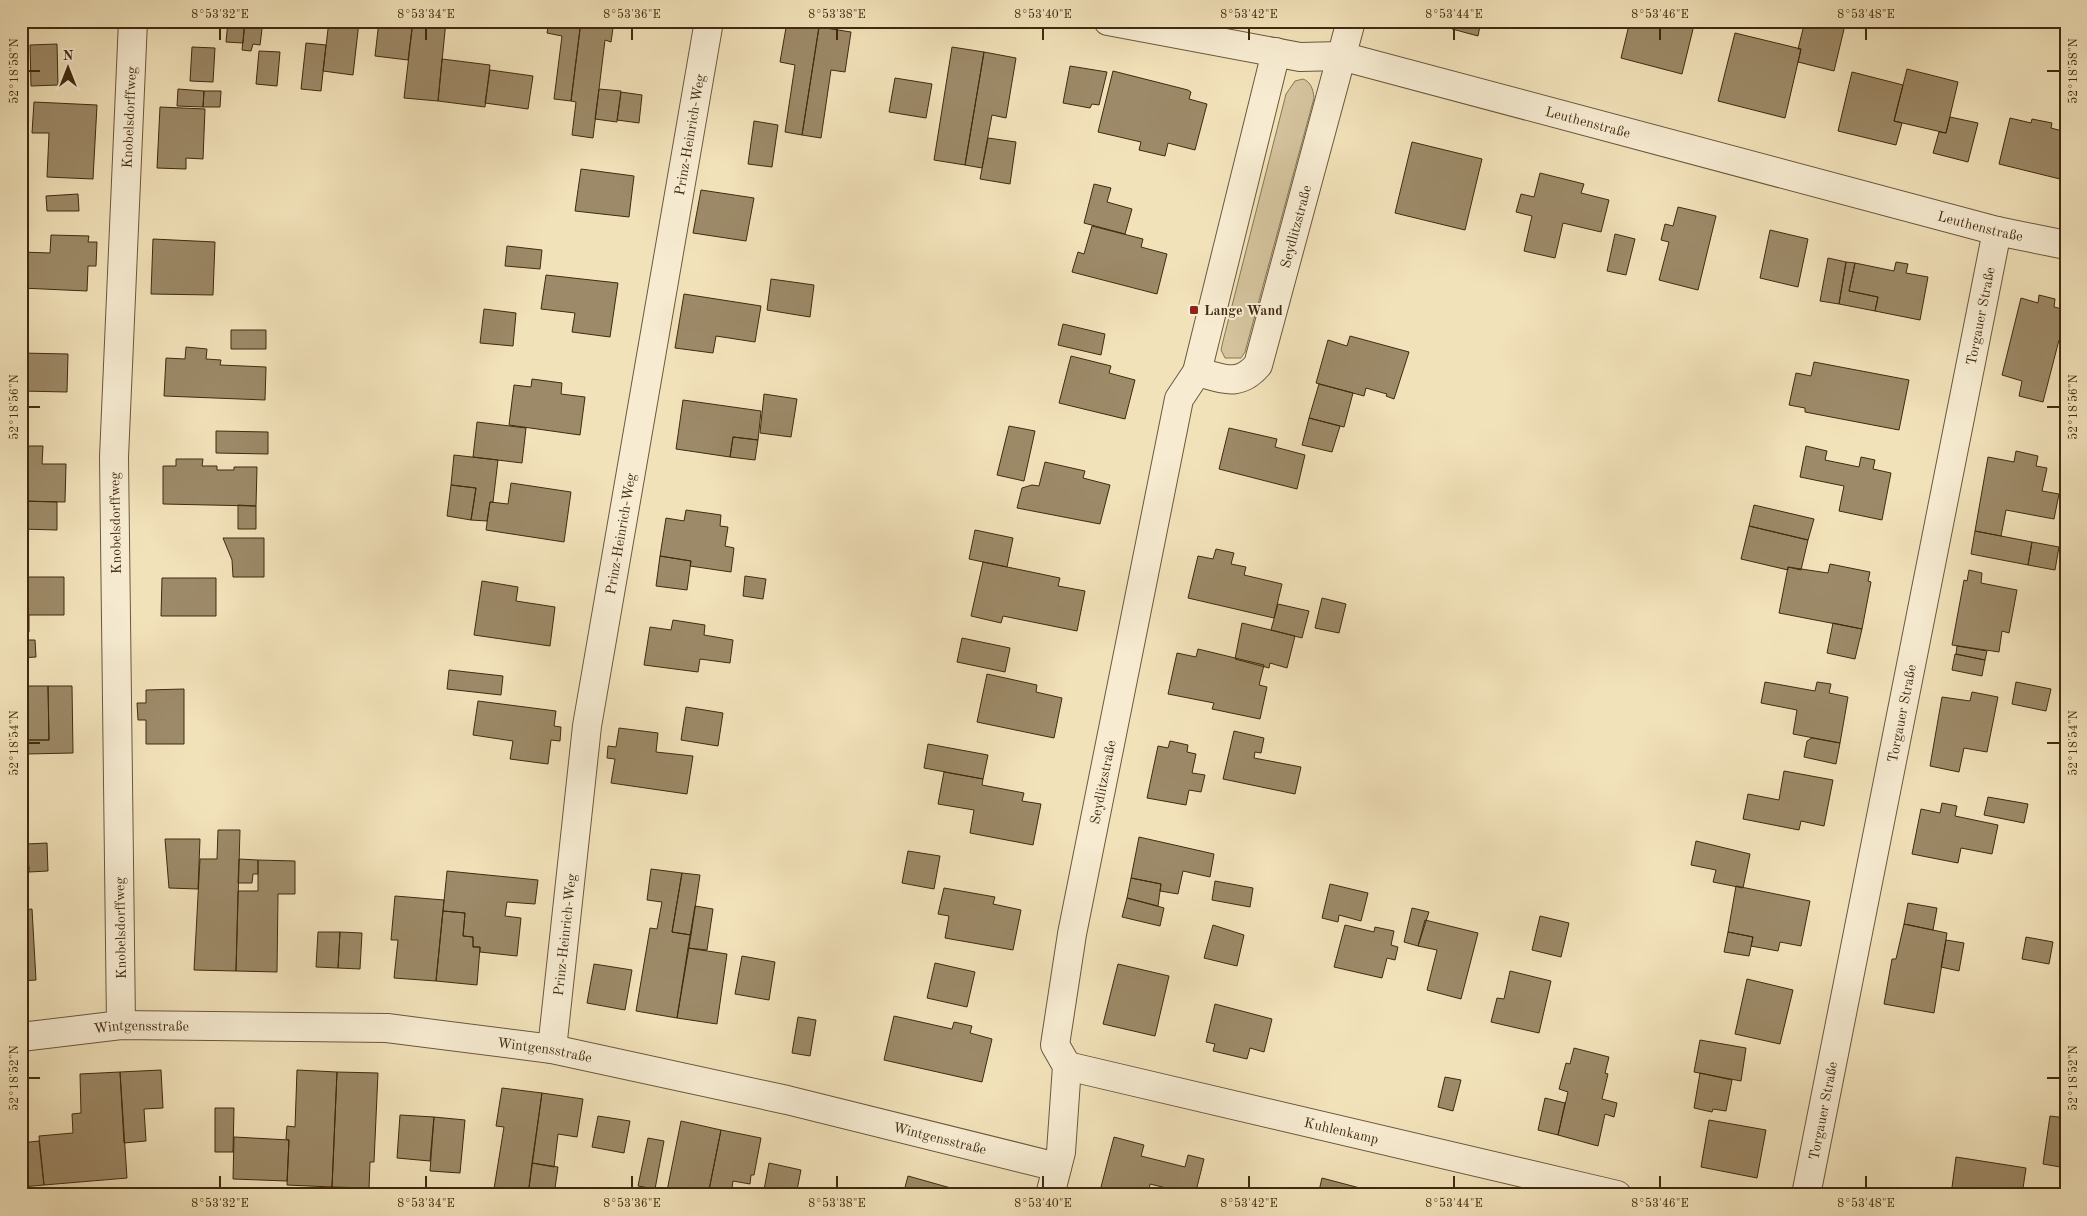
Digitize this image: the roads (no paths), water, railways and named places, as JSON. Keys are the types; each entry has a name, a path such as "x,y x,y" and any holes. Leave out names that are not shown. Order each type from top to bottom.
{"street":[{"name":"Knobelsdorffweg","path":"122,1025 114,457 133,21"},
{"name":"Prinz-Heinrich-Weg","path":"552,1049 587,726 709,21"},
{"name":"Leuthenstraße","path":"1108,21 1300,57 1341,56 1997,231 2066,245"},
{"name":"Seydlitzstraße","path":"1196,372 1235,381 1248,376 1258,365 1351,21"},
{"name":"Seydlitzstraße","path":"1067,1066 1055,1045 1072,934 1179,399 1196,372 1276,52"},
{"name":"Torgauer Straße","path":"1806,1195 1997,231"},
{"name":"Wintgensstraße","path":"21,1036 122,1025 387,1028 552,1049 787,1100 1057,1167"},
{"path":"1050,1195 1061,1152 1067,1066"},
{"name":"Kuhlenkamp","path":"1067,1066 1618,1195"}],"place":[{"name":"Lange Wand","path":"1194,310"}]}
